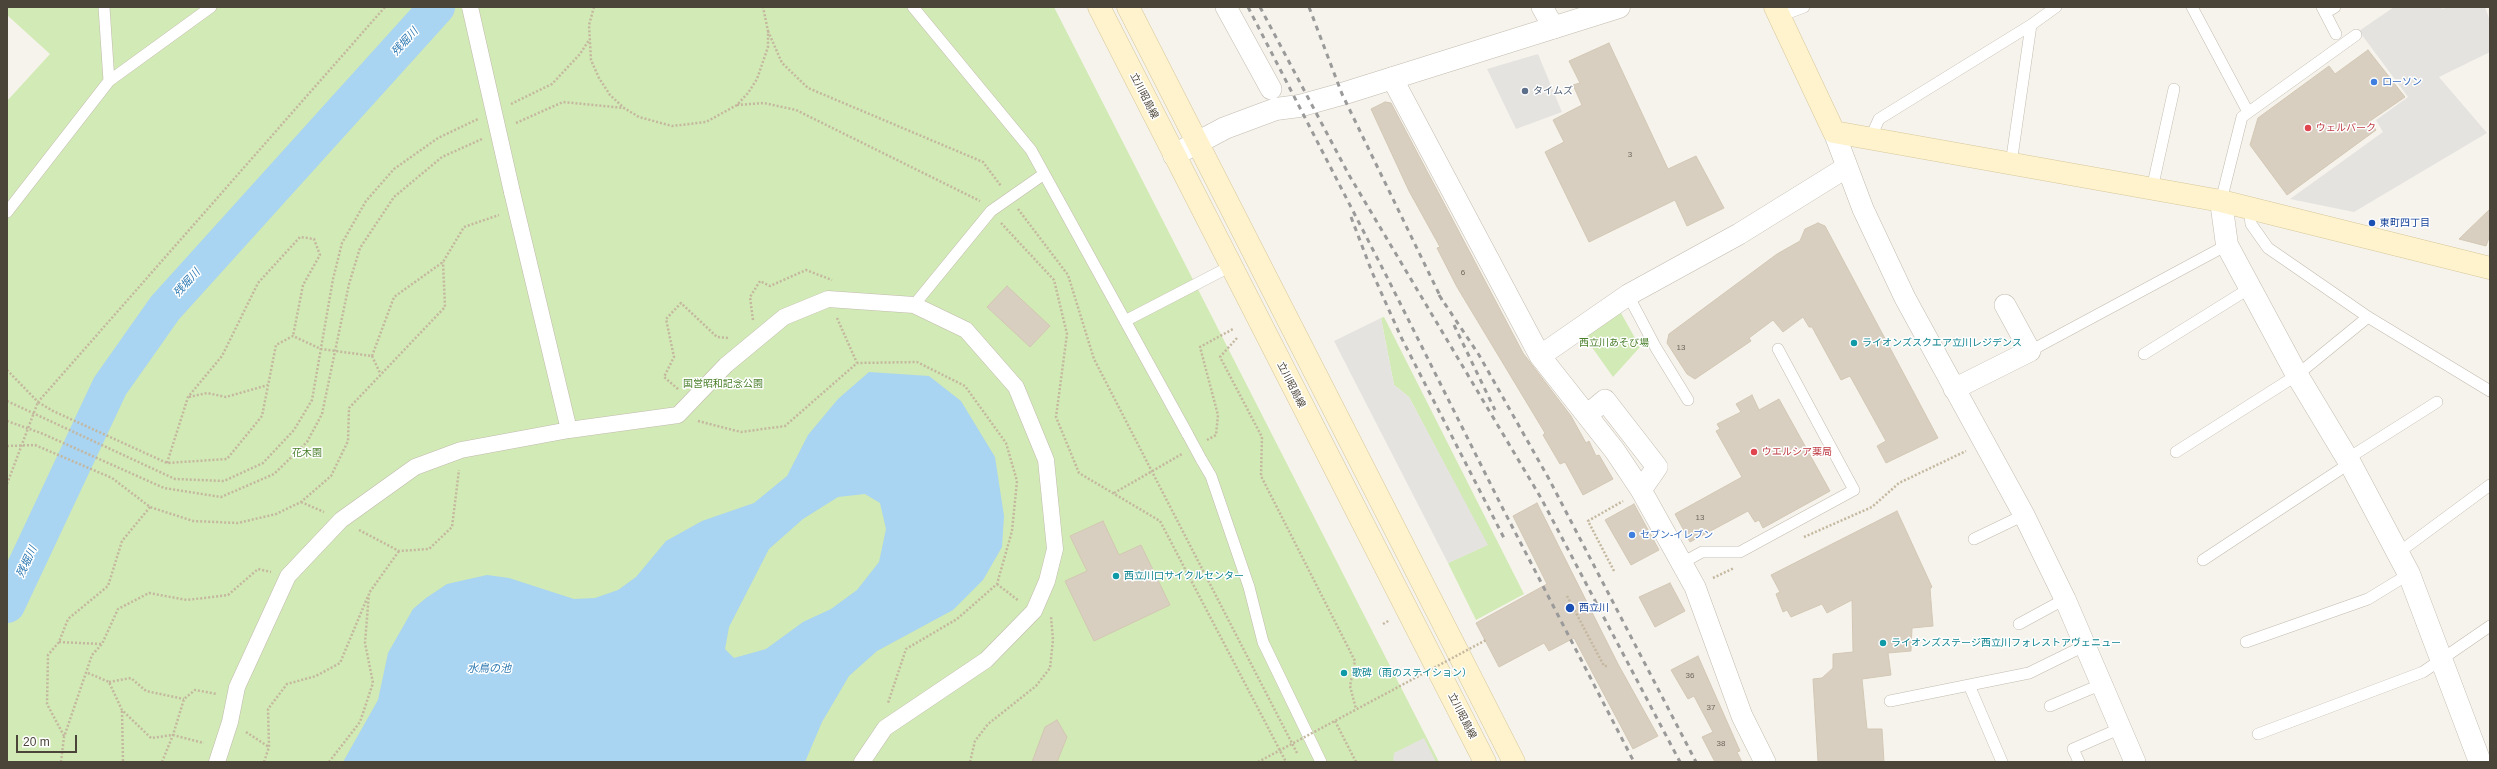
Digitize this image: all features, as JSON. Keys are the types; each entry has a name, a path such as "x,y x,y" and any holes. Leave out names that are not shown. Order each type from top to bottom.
{"main road":[{"name":"立川昭島線","path":"1099,7 1485,762"},
{"path":"1128,7 1514,762"},
{"path":"1777,11 1834,132 2249,207 2490,268"}],"street":[{"path":"470,7 512,192 569,430"},
{"path":"1226,7 1271,90"},
{"path":"1542,7 1554,28"},
{"path":"1174,155 1225,128 1276,109 1310,103 1619,7"},
{"path":"1392,78 1540,356 1616,451 1641,490 1682,563 1695,587 1742,716 1765,762"},
{"path":"1834,132 1863,209 1905,298 2024,515 2086,645 2135,762"},
{"path":"1540,356 1628,295 1739,234 1847,167"},
{"path":"2220,201 2227,245 2297,375 2349,461 2409,574 2442,657 2480,762"},
{"path":"219,755 230,722 237,687 288,576 341,520 415,467 461,450 569,430 678,415 726,364 784,317 828,299 914,305 966,330 1016,387 1046,460 1055,549 1046,581 1034,611 986,660 885,728 862,762"},
{"path":"1954,389 2030,351 2005,305"}],"lane":[{"path":"104,7 109,81"},
{"path":"7,212 109,81 211,7"},
{"path":"912,7 1031,150 1211,476 1249,587 1264,642 1322,762"},
{"path":"1777,11 1804,7"},
{"path":"1870,139 1879,119 2031,25 2056,7"},
{"path":"2192,7 2248,112"},
{"path":"2336,7 2324,10 2336,34"},
{"path":"2011,164 2031,25"},
{"path":"2220,201 2242,117 2356,35"},
{"path":"2152,189 2174,88"},
{"path":"914,305 991,211 1044,174"},
{"path":"2249,207 2251,224 2268,248 2368,317 2490,391"},
{"path":"2030,351 2227,245"},
{"path":"1125,321 1231,266"},
{"path":"2144,354 2250,288"},
{"path":"1628,295 1656,348 1688,400"},
{"path":"2176,452 2297,375 2368,317"},
{"path":"1682,563 1702,552 1740,552 1854,490 1778,348"},
{"path":"2203,560 2437,402"},
{"path":"2398,553 2490,485"},
{"path":"1974,539 2024,515"},
{"path":"2246,642 2368,599 2409,574"},
{"path":"2019,624 2065,599"},
{"path":"2258,734 2423,672 2442,657 2490,626"},
{"path":"1890,701 2029,672 2086,645"},
{"path":"2050,706 2102,684"},
{"path":"1969,685 2002,762"},
{"path":"2079,762 2073,749 2121,728"}],"path":[{"path":"7,484 38,402 384,7"},
{"path":"594,7 589,40 592,60 599,78 610,95 624,108 655,123 678,126 706,122 737,105 748,93 760,74 768,47 768,30"},
{"path":"763,7 768,30 782,64 808,88 983,162 1068,275 1094,359 1298,755"},
{"path":"509,104 552,84 580,54 589,40"},
{"path":"513,124 563,102 624,108"},
{"path":"737,105 764,103 796,110 982,202 1054,280 1067,334 1056,417 1079,473 1160,521 1286,762"},
{"path":"7,401 48,422 175,479 224,481 263,463 294,430 312,400 333,279 342,243 366,201 394,169 438,138 481,118"},
{"path":"7,421 41,434 117,469 164,488 221,498 274,474 307,442 322,414 349,284 360,248 394,197 442,157 485,137"},
{"path":"380,373 372,356 394,297 443,262 464,227 516,208"},
{"path":"7,370 38,402 53,411 167,463 227,459 262,416 276,345 292,336 303,285 320,255 314,239 300,237 258,283 222,356 188,397 167,463"},
{"path":"7,446 21,447 35,445 112,478 150,507 194,521 238,523 276,514 301,502 331,476 348,441 349,408 380,373 445,307 443,262"},
{"path":"692,400 664,377 674,357 666,319 681,303 717,337 755,340 750,297 760,281 770,286 806,270 834,280 854,301"},
{"path":"828,299 857,363"},
{"path":"292,336 321,349 372,356"},
{"path":"1237,338 1220,357 1262,437 1261,476 1355,660 1350,686 1356,709"},
{"path":"678,415 741,432 785,426 857,363 918,362 965,386 1006,443 1016,481 1012,531 997,584 957,619 906,649 888,698 885,728"},
{"path":"188,397 207,392 226,397 268,385"},
{"path":"301,502 341,520 399,551 429,549 452,527 461,450"},
{"path":"1614,571 1588,521 1641,490"},
{"path":"64,737 47,704 48,655 59,642 68,619 108,586 122,541 150,507"},
{"path":"264,762 270,747 268,710 287,684 316,676 340,663 369,594 399,551"},
{"path":"62,762 64,737 88,673 92,655 102,644 118,609 148,592 187,600 228,595 258,569 288,576"},
{"path":"997,584 1034,611"},
{"path":"329,762 360,722 373,683 364,643 369,594"},
{"path":"1567,596 1604,666 1607,666"},
{"path":"970,762 975,741 988,724 1036,686 1050,668 1053,640 1051,612"},
{"path":"1258,762 1486,640"},
{"path":"59,642 102,644"},
{"path":"88,673 109,682 131,678 146,691 184,699"},
{"path":"109,682 122,710 151,738 173,735 219,755"},
{"path":"162,762 173,735 184,699 195,690 235,696"},
{"path":"122,710 123,762"},
{"path":"1335,721 1356,762"},
{"path":"230,722 270,747"}],"green space":[{"name":"国営昭和記念公園","path":"7,7 1054,7 1439,762 7,762 7,101 50,54 7,15"},
{"name":"西立川あそび場","path":"1621,313 1640,347 1613,377 1584,336"},
{"path":"1384,317 1524,594 1476,620 1448,563 1487,545 1409,397 1394,385 1381,318"}],"shaded area":[{"path":"2394,7 2441,7 2443,9 2446,7 2485,7 2490,21 2490,52 2439,77 2487,133 2354,212 2290,199 2383,132 2376,120 2408,97 2359,31"},
{"name":"タイムズ","path":"1538,54 1562,112 1516,129 1487,69"},
{"path":"1381,318 1394,385 1409,397 1488,545 1448,563 1334,341"},
{"path":"1424,738 1436,762 1393,762 1394,753"}],"water":[{"name":"水鳥の池","path":"869,372 929,376 961,401 995,457 1004,516 1002,547 983,580 953,610 877,651 849,676 822,722 805,762 343,762 378,700 388,653 413,609 426,598 447,584 487,575 509,578 574,599 595,598 618,590 636,577 666,541 702,521 754,503 787,476 808,435 838,399","holes":["865,494 880,503 886,529 879,562 857,590 831,609 803,622 766,649 734,658 725,649 729,627 769,549 803,519 838,497"]}],"building":[{"path":"1609,43 1668,169 1696,156 1724,208 1687,226 1675,200 1589,242 1545,152 1564,142 1553,120 1582,105 1573,85 1580,83 1569,61"},
{"path":"2368,50 2405,97 2370,121 2376,130 2287,195 2250,145 2258,118 2329,66 2335,74"},
{"path":"1385,102 1391,103 1523,353 1571,416 1586,443 1589,441 1596,456 1599,455 1613,479 1583,495 1565,462 1560,464 1543,435 1545,433 1457,287 1437,248 1440,247 1409,191 1371,109"},
{"path":"2490,209 2490,235 2486,246 2459,239"},
{"name":"ライオンズスクエア立川レジデンス","path":"1818,223 1825,226 1938,438 1886,463 1877,446 1886,441 1850,376 1841,380 1812,327 1809,327 1803,317 1783,332 1773,320 1749,338 1751,341 1695,379 1687,374 1667,343 1669,334 1777,254 1800,241 1805,229"},
{"path":"1007,286 1050,326 1030,347 987,307"},
{"path":"1752,395 1759,410 1779,399 1830,491 1763,528 1759,520 1755,522 1748,511 1690,542 1675,514 1742,477 1716,431 1720,429 1717,424 1741,412 1736,404"},
{"path":"1537,503 1618,664 1658,736 1633,749 1574,638 1549,651 1544,643 1499,667 1476,623 1547,584 1513,516"},
{"path":"1634,504 1659,550 1631,565 1605,520"},
{"name":"ライオンズステージ西立川フォレストアヴェニュー","path":"1897,511 1932,587 1930,589 1933,626 1912,628 1911,651 1888,653 1891,675 1862,679 1867,729 1882,729 1884,762 1818,762 1813,679 1822,678 1833,668 1833,654 1853,652 1852,600 1827,613 1822,604 1791,617 1787,610 1783,612 1776,594 1780,592 1771,575"},
{"name":"西立川口サイクルセンター","path":"1103,521 1119,555 1141,545 1170,605 1094,641 1065,581 1087,571 1070,536"},
{"path":"1670,583 1685,611 1655,627 1639,597"},
{"path":"1698,656 1740,751 1737,752 1742,762 1715,762 1702,737 1713,732 1694,696 1688,699 1671,670"},
{"path":"1057,720 1067,737 1057,762 1032,762 1045,727"}],"waterway":[{"name":"残堀川","path":"7,605 110,386 165,308 437,7"}],"railway":[{"path":"1248,7 1388,279 1501,505 1634,762"},
{"path":"1260,7 1349,175 1541,498 1680,762"},
{"path":"1309,7 1342,94 1442,300"},
{"path":"1351,217 1372,272 1401,337 1504,538"},
{"path":"1439,295 1479,355 1549,479 1696,762"},
{"path":"1454,325 1495,410"}],"place":[{"name":"ローソン","path":"2374,82"},
{"name":"タイムズ","path":"1525,91"},
{"name":"ウェルパーク","path":"2308,128"},
{"name":"東町四丁目","path":"2372,223"},
{"name":"ライオンズスクエア立川レジデンス","path":"1854,343"},
{"name":"ウエルシア薬局","path":"1754,452"},
{"name":"セブン-イレブン","path":"1632,535"},
{"name":"西立川口サイクルセンター","path":"1116,576"},
{"name":"西立川","path":"1570,608"},
{"name":"ライオンズステージ西立川フォレストアヴェニュー","path":"1883,643"},
{"name":"歌碑（雨のステイション）","path":"1344,673"}],"park label":[{"name":"花木園","path":"307,453"}]}
